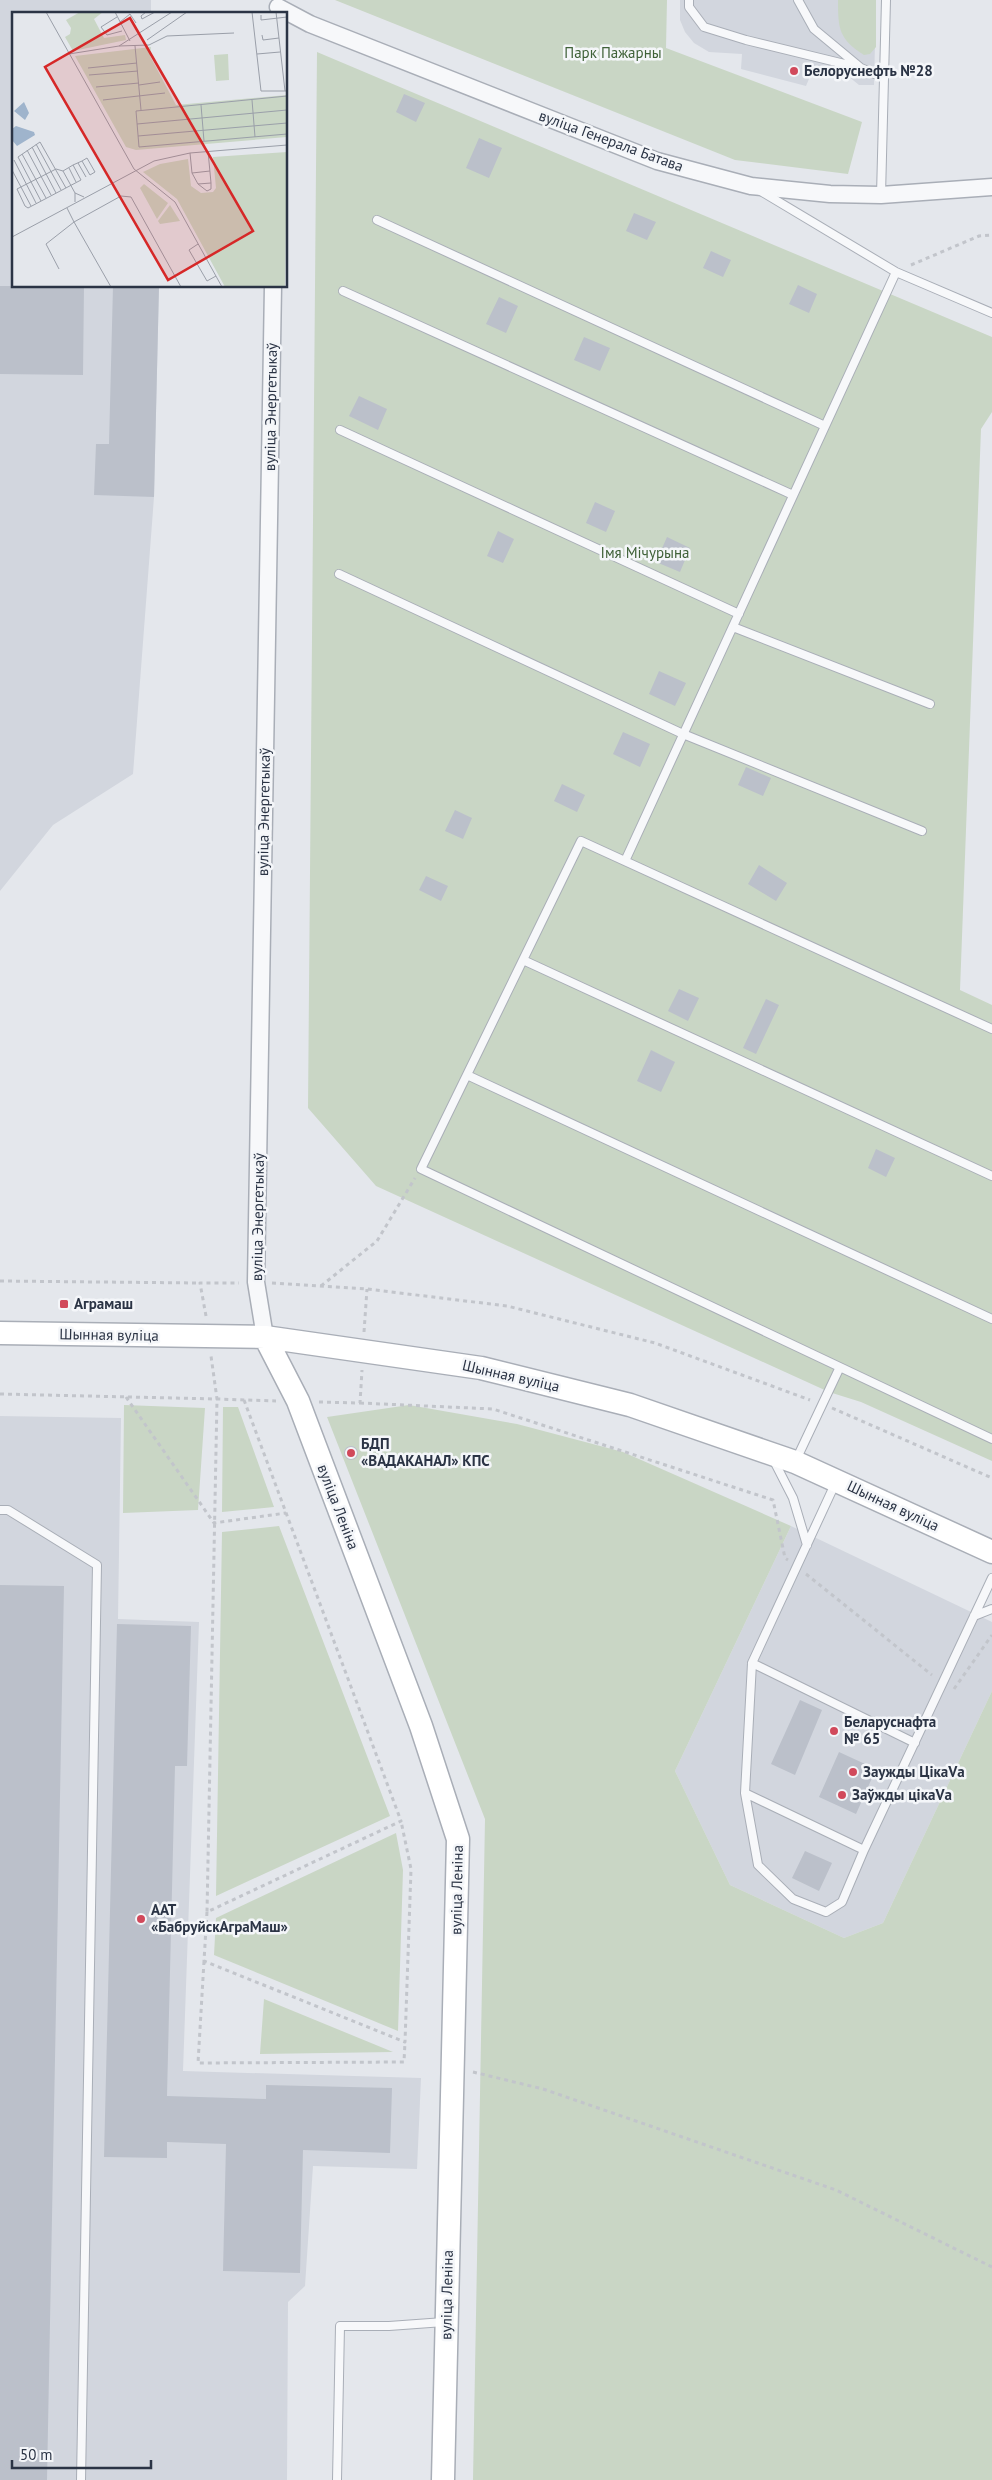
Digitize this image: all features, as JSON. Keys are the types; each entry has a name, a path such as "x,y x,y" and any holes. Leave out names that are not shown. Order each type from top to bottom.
{"main road":[{"name":"Шынная вуліца","path":"0,1333 265,1337 363,1349 481,1368 630,1406 795,1462 992,1552"},
{"name":"вуліца Леніна","path":"265,1337 298,1401 421,1726 458,1839 443,2480"}],"street":[{"name":"вуліца Генерала Батава","path":"288,12 310,24 657,161 750,186 830,194 881,195 992,187"},
{"name":"вуліца Энергетыкаў","path":"265,1337 256,1282 273,288"}],"lane":[{"path":"689,0 689,7 704,27 746,40 861,68 884,78"},
{"path":"798,0 814,29 861,68"},
{"path":"881,195 886,0"},
{"path":"750,186 896,272 992,313"},
{"path":"376,220 825,426"},
{"path":"625,862 896,272"},
{"path":"343,291 793,495"},
{"path":"340,430 739,614"},
{"path":"339,574 683,734 922,831"},
{"path":"733,627 930,704"},
{"path":"992,1029 581,842 421,1169 839,1369 992,1439"},
{"path":"523,960 992,1176"},
{"path":"467,1075 992,1319"},
{"path":"795,1462 839,1369"},
{"path":"770,1453 793,1498 806,1545"},
{"path":"837,1480 752,1663 745,1793 758,1865 792,1900 826,1912 842,1902 864,1850 992,1578"},
{"path":"0,1510 8,1510 97,1565 81,2480"},
{"path":"974,1616 992,1609"},
{"path":"752,1663 915,1743"},
{"path":"745,1793 864,1850"},
{"path":"337,2480 340,2326 389,2326 446,2322"}],"path":[{"path":"896,272 979,236 992,235"},
{"path":"321,1286 377,1241 421,1169"},
{"path":"0,1281 256,1282 367,1289 507,1306 655,1343 822,1404 992,1478"},
{"path":"200,1283 217,1399 207,1912 198,2063 404,2062 412,1869 401,1821 244,1400"},
{"path":"360,1403 367,1289"},
{"path":"0,1394 298,1401 493,1409 773,1500 785,1558 943,1683 956,1690 981,1648 992,1636"},
{"path":"126,1397 214,1523"},
{"path":"214,1523 286,1514"},
{"path":"207,1912 401,1821"},
{"path":"204,1961 405,2042"},
{"path":"453,2068 543,2089 836,2190 992,2267"}],"shaded area":[{"path":"0,0 151,0 151,12 12,12 12,288 159,288 154,497 133,774 53,825 0,891"},
{"path":"680,0 876,0 874,85 859,85 848,76 813,69 806,86 741,69 742,54 709,52 694,43 685,32 680,20"},
{"name":"ААТ «БабруйскАграМаш»","path":"0,1416 121,1418 118,1619 199,1622 183,2071 421,2078 417,2169 313,2166 305,2286 288,2302 287,2480 0,2480"},
{"name":"Беларуснафта № 65","path":"791,1526 992,1622 992,1691 883,1923 844,1938 730,1885 675,1771"}],"green space":[{"name":"Парк Пажарны","path":"335,0 667,0 666,48 862,122 848,174 735,160"},
{"path":"838,0 876,0 876,47 870,54 864,55 849,44 845,38 840,26"},
{"name":"Імя Мічурына","path":"317,52 992,337 992,412 981,429 960,990 992,1005 992,1461 861,1402 829,1392 376,1186 308,1108"},
{"path":"124,1405 205,1408 198,1510 123,1513"},
{"path":"409,1405 517,1424 623,1452 791,1526 675,1771 730,1885 844,1938 883,1923 992,1691 992,2480 473,2480 485,1819 327,1417"},
{"path":"223,1407 238,1407 274,1507 222,1512"},
{"path":"279,1526 390,1816 216,1896 222,1532"},
{"path":"396,1833 403,1870 398,2031 214,1955 216,1918"},
{"path":"264,1999 393,2052 260,2054"}],"building":[{"path":"404,94 425,103 416,122 396,112"},
{"path":"479,138 502,148 489,178 466,168"},
{"path":"634,213 656,222 647,240 626,231"},
{"path":"711,251 731,260 723,277 703,268"},
{"path":"798,285 817,294 809,313 789,304"},
{"path":"0,286 12,286 12,288 84,288 83,375 0,374"},
{"path":"113,288 159,288 154,497 94,495 96,444 109,444"},
{"path":"499,297 518,306 506,333 486,324"},
{"path":"584,337 610,348 600,371 574,360"},
{"path":"359,396 387,409 378,430 349,416"},
{"path":"595,502 615,511 606,532 586,523"},
{"path":"498,531 514,539 503,563 487,556"},
{"path":"667,537 690,548 680,572 656,562"},
{"path":"659,671 686,683 675,706 649,694"},
{"path":"623,732 650,744 640,767 613,754"},
{"path":"746,767 771,778 763,796 738,785"},
{"path":"562,784 585,795 577,812 554,801"},
{"path":"455,810 472,818 463,839 445,831"},
{"path":"759,865 787,883 776,901 748,884"},
{"path":"426,876 448,886 441,901 419,890"},
{"path":"679,989 699,998 688,1021 668,1011"},
{"path":"766,999 779,1005 756,1054 743,1048"},
{"path":"651,1050 675,1062 661,1092 637,1081"},
{"path":"876,1149 895,1158 886,1177 868,1168"},
{"name":"БДП «ВАДАКАНАЛ» КПС","path":"348,1446 354,1446 358,1453 354,1460 348,1460 344,1456 344,1450"},
{"path":"0,1585 64,1586 47,2480 0,2480"},
{"name":"ААТ «БабруйскАграМаш»","path":"117,1624 191,1626 187,1766 175,1766 167,2096 266,2099 266,2085 392,2088 390,2153 303,2150 300,2273 223,2271 226,2144 167,2142 167,2158 104,2157"},
{"path":"800,1700 822,1710 795,1775 771,1764"},
{"path":"839,1752 876,1769 856,1814 819,1797"},
{"path":"805,1851 832,1863 819,1891 792,1878"}],"place":[{"name":"Белоруснефть №28","path":"794,71"},
{"name":"Аграмаш","path":"64,1304"},
{"name":"БДП «ВАДАКАНАЛ» КПС","path":"351,1453"},
{"name":"Беларуснафта № 65","path":"834,1731"},
{"name":"Заужды ЦікаVа","path":"853,1772"},
{"name":"Заўжды цікаVа","path":"842,1795"},
{"name":"ААТ «БабруйскАграМаш»","path":"141,1919"}]}
